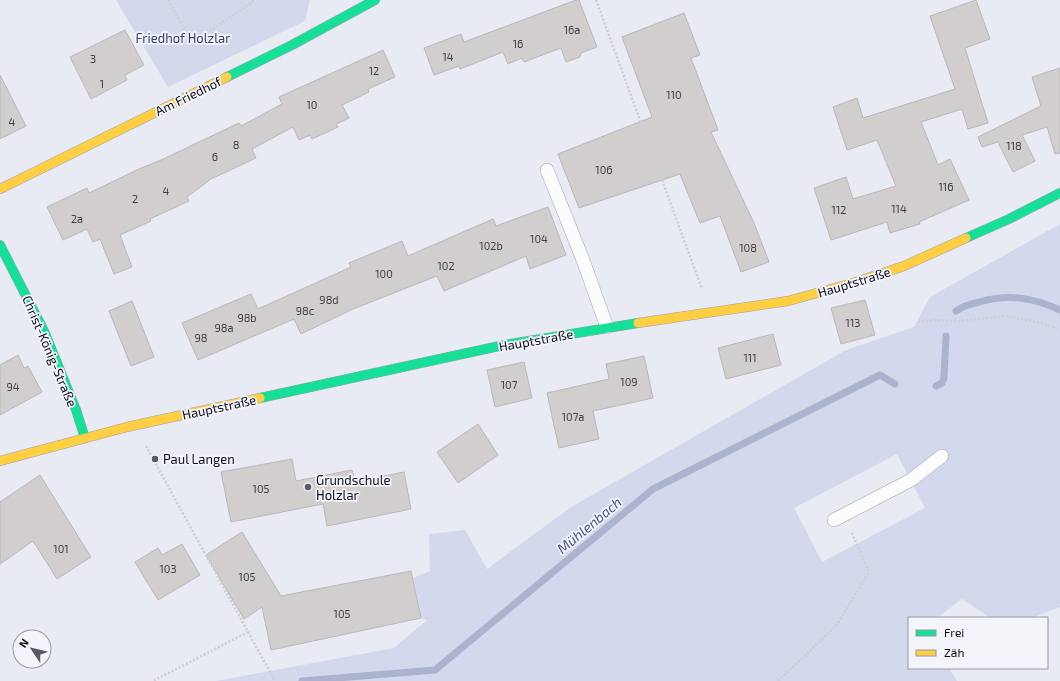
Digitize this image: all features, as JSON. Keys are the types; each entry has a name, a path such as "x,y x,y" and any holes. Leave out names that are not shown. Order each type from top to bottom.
{"main road":[{"name":"Am Friedhof","path":"0,189 292,45 375,0"},
{"name":"Hauptstraße","path":"0,460 139,425 504,345 607,327 788,300 853,283 904,266 1009,219 1060,193"},
{"name":"Christ-König-Straße","path":"0,245 44,331 76,410 85,438"}],"lane":[{"path":"547,170 583,260 607,327"},
{"path":"839,518 911,480 942,456"}],"path":[{"path":"168,0 187,34 200,38 255,0"},
{"path":"596,0 705,298 708,313"},
{"path":"918,322 936,320 958,321 1006,316 1033,321 1060,329"},
{"path":"139,425 143,442 275,680"},
{"path":"778,681 836,626 869,572 839,518"},
{"path":"153,681 248,632"}],"green space":[{"name":"Friedhof Holzlar","path":"116,0 310,0 305,21 168,87"},
{"path":"1060,224 1060,607 1034,617 989,617 962,599 938,617 908,617 908,669 950,669 957,681 216,681 394,648 427,620 421,618 413,578 430,571 429,534 465,530 487,569 571,507 846,350 914,327 930,297","holes":["897,454 925,508 822,562 794,508"]}],"building":[{"path":"579,0 597,47 581,53 580,57 566,62 561,48 524,62 522,58 508,64 503,52 460,69 459,66 434,75 424,48 461,34 464,42"},
{"path":"976,0 990,39 965,48 988,123 968,129 962,109 921,122 938,165 950,159 969,200 919,222 920,224 890,233 887,222 831,240 814,188 846,177 853,199 896,186 877,140 847,150 833,107 857,98 863,118 955,89 930,16"},
{"path":"684,13 700,55 691,58 718,130 711,132 754,223 769,262 741,272 720,216 700,223 680,174 579,208 558,154 652,117 622,37"},
{"path":"125,30 144,65 125,75 127,80 91,99 70,57"},
{"path":"383,50 395,77 368,89 369,92 342,105 349,118 336,124 338,127 312,139 310,135 299,140 293,127 252,149 256,158 211,179 187,197 189,201 120,235 132,267 114,274 100,239 93,242 87,229 63,240 47,207 87,188 89,193 239,123 241,126 282,104 279,97"},
{"path":"1060,68 1060,153 1055,154 1047,127 1022,135 1035,161 1013,172 998,142 982,147 978,137 1041,106 1032,77"},
{"path":"0,75 26,126 0,139"},
{"path":"548,207 566,255 530,269 526,256 444,291 437,276 353,309 301,334 294,319 198,360 182,323 251,294 258,309 351,267 349,263 402,241 408,256 493,219 496,226"},
{"path":"865,300 875,335 841,344 831,308"},
{"path":"132,301 154,357 131,366 109,311"},
{"path":"773,334 781,365 726,379 718,348"},
{"path":"18,355 24,368 28,366 42,392 0,415 0,365"},
{"path":"644,356 653,398 593,411 599,439 559,448 547,393 609,379 606,364"},
{"path":"524,362 532,398 495,407 487,370"},
{"path":"478,424 498,455 458,483 437,452"},
{"path":"292,459 296,481 352,470 355,482 404,472 411,509 327,526 323,504 231,522 221,472"},
{"path":"40,475 91,557 57,579 33,541 0,564 0,502"},
{"path":"242,532 281,596 411,571 421,618 271,650 262,607 244,619 206,555"},
{"path":"182,544 200,575 158,600 135,562 158,548 162,555"}],"waterway":[{"name":"Mühlenbach","path":"956,311 964,306 1000,298 1020,298 1040,302 1060,310"},
{"name":"Mühlenbach","path":"936,386 942,383 944,378 946,336"},
{"name":"Mühlenbach","path":"302,681 435,670 653,489 880,375 895,384"}],"traffic: fast":[{"path":"227,77 292,45 375,0"},
{"path":"966,238 1009,219 1060,193"},
{"path":"0,245 44,331 76,410 85,438"},
{"path":"260,398 504,345 638,323"}],"traffic: slow":[{"path":"0,189 227,77"},
{"path":"638,323 788,301 853,283 904,266 966,238"},
{"path":"0,461 127,427 260,398"}],"place":[{"name":"Paul Langen","path":"155,459"},
{"name":"Grundschule Holzlar","path":"308,487"}]}
